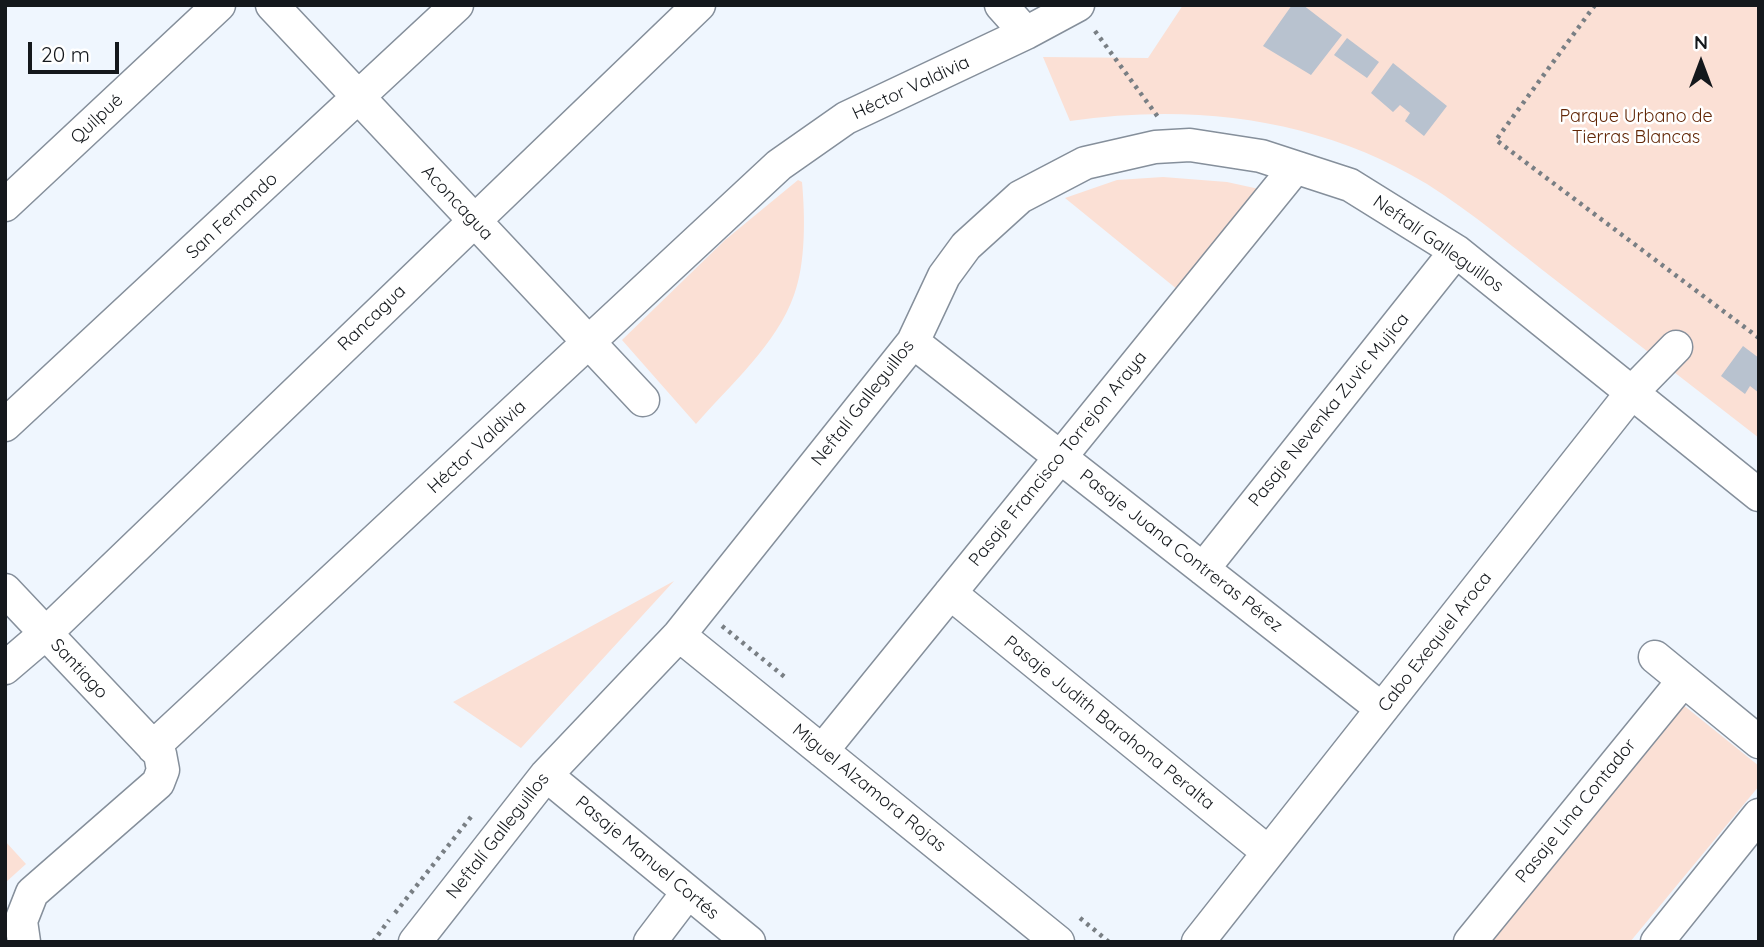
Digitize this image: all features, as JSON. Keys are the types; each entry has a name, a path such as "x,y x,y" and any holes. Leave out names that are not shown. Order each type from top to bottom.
{"street":[{"name":"Quilpué","path":"5,205 219,5"},
{"name":"Aconcagua","path":"272,5 643,400"},
{"name":"San Fernando","path":"5,425 457,5"},
{"name":"Rancagua","path":"5,668 46,633 699,5"},
{"path":"1001,5 1026,33"},
{"name":"Héctor Valdivia","path":"153,747 590,344 779,165 812,140 884,99 1026,33 1077,6"},
{"name":"Neftalí Galleguillos","path":"415,942 546,775 679,635 913,342 944,276 966,246 1020,197 1085,163 1155,147 1190,145 1238,151 1350,185 1455,251 1633,391 1759,495"},
{"name":"Pasaje Francisco Torrejon Araya","path":"822,751 1295,168"},
{"name":"Pasaje Nevenka Zuvic Mujica","path":"1203,569 1455,251"},
{"name":"Pasaje Juana Contreras Pérez","path":"913,342 1382,709"},
{"name":"Cabo Exequiel Aroca","path":"1198,942 1633,391 1676,347"},
{"name":"Santiago","path":"5,590 153,747"},
{"name":"Pasaje Judith Barahona Peralta","path":"950,593 1268,852"},
{"name":"Miguel Alzamora Rojas","path":"679,635 1058,942"},
{"path":"1655,657 1759,742"},
{"name":"Pasaje Lina Contador","path":"1470,942 1683,681"},
{"path":"17,937 32,892 158,783 163,763 153,747"},
{"name":"Pasaje Manuel Cortés","path":"546,775 749,942"},
{"path":"1657,942 1759,815"},
{"path":"650,942 688,891"}],"path":[{"path":"1595,5 1496,140 1759,338"},
{"path":"1077,6 1160,120 1190,145"}],"green space":[{"name":"Parque Urbano de Tierras Blancas","path":"1183,5 1759,5 1759,438 1477,219 1427,184 1385,162 1343,144 1299,130 1254,121 1163,114 1070,121 1043,57 1148,58"},
{"path":"1163,177 1227,182 1259,189 1178,290 1065,198 1117,180"},
{"path":"798,180 802,182 804,239 801,268 794,295 764,347 696,424 622,340 725,240"},
{"path":"674,581 521,748 453,702"},
{"path":"1682,704 1759,766 1759,786 1630,942 1486,942"},
{"path":"5,841 26,864 5,883"}],"building":[{"path":"1292,5 1303,5 1342,35 1311,75 1263,46"},
{"path":"1347,38 1379,62 1367,78 1334,55"},
{"path":"1393,63 1447,106 1424,136 1405,121 1410,113 1400,105 1393,112 1371,93"},
{"path":"1743,346 1759,358 1759,393 1750,386 1745,394 1721,376"}]}
